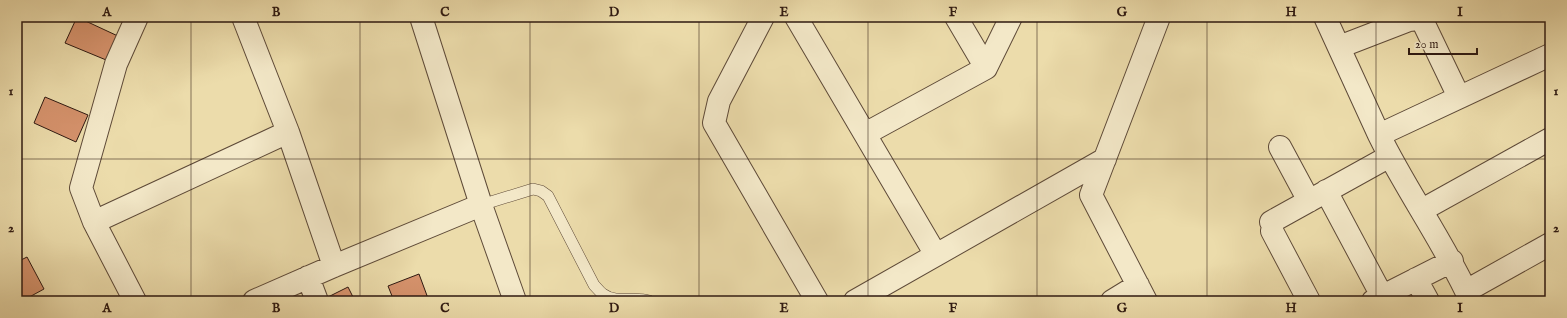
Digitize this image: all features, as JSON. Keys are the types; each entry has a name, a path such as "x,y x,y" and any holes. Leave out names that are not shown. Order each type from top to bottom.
{"street":[{"path":"135,301 94,222 81,188 116,64 136,17"},
{"path":"243,17 288,132 334,266"},
{"path":"421,17 481,205 515,301"},
{"path":"763,17 719,101 714,123 817,301"},
{"path":"796,17 936,255"},
{"path":"956,17 986,68"},
{"path":"865,134 986,68 1011,17"},
{"path":"1112,301 1142,293 1091,195 1159,17"},
{"path":"1325,17 1379,135 1452,261 1466,291 1550,244"},
{"path":"1339,47 1409,20 1418,19 1423,22 1459,97"},
{"path":"1379,135 1550,55"},
{"path":"94,222 288,132"},
{"path":"1422,210 1550,139"},
{"path":"1280,148 1318,196 1378,299 1452,261"},
{"path":"1309,301 1271,227 1318,196 1390,156"},
{"path":"855,301 1105,159"},
{"path":"254,301 481,205"},
{"path":"308,277 317,301"},
{"path":"1416,279 1428,301"}],"lane":[{"path":"481,205 533,189 541,191 548,196 594,285 604,294 613,299 644,299 649,301"}],"building":[{"path":"77,17 120,37 111,62 65,43"},
{"path":"45,97 88,115 76,142 34,123"},
{"path":"27,257 44,289 22,301 17,301 17,262"},
{"path":"419,274 429,301 394,301 388,286"},
{"path":"348,287 355,301 322,300"}]}
